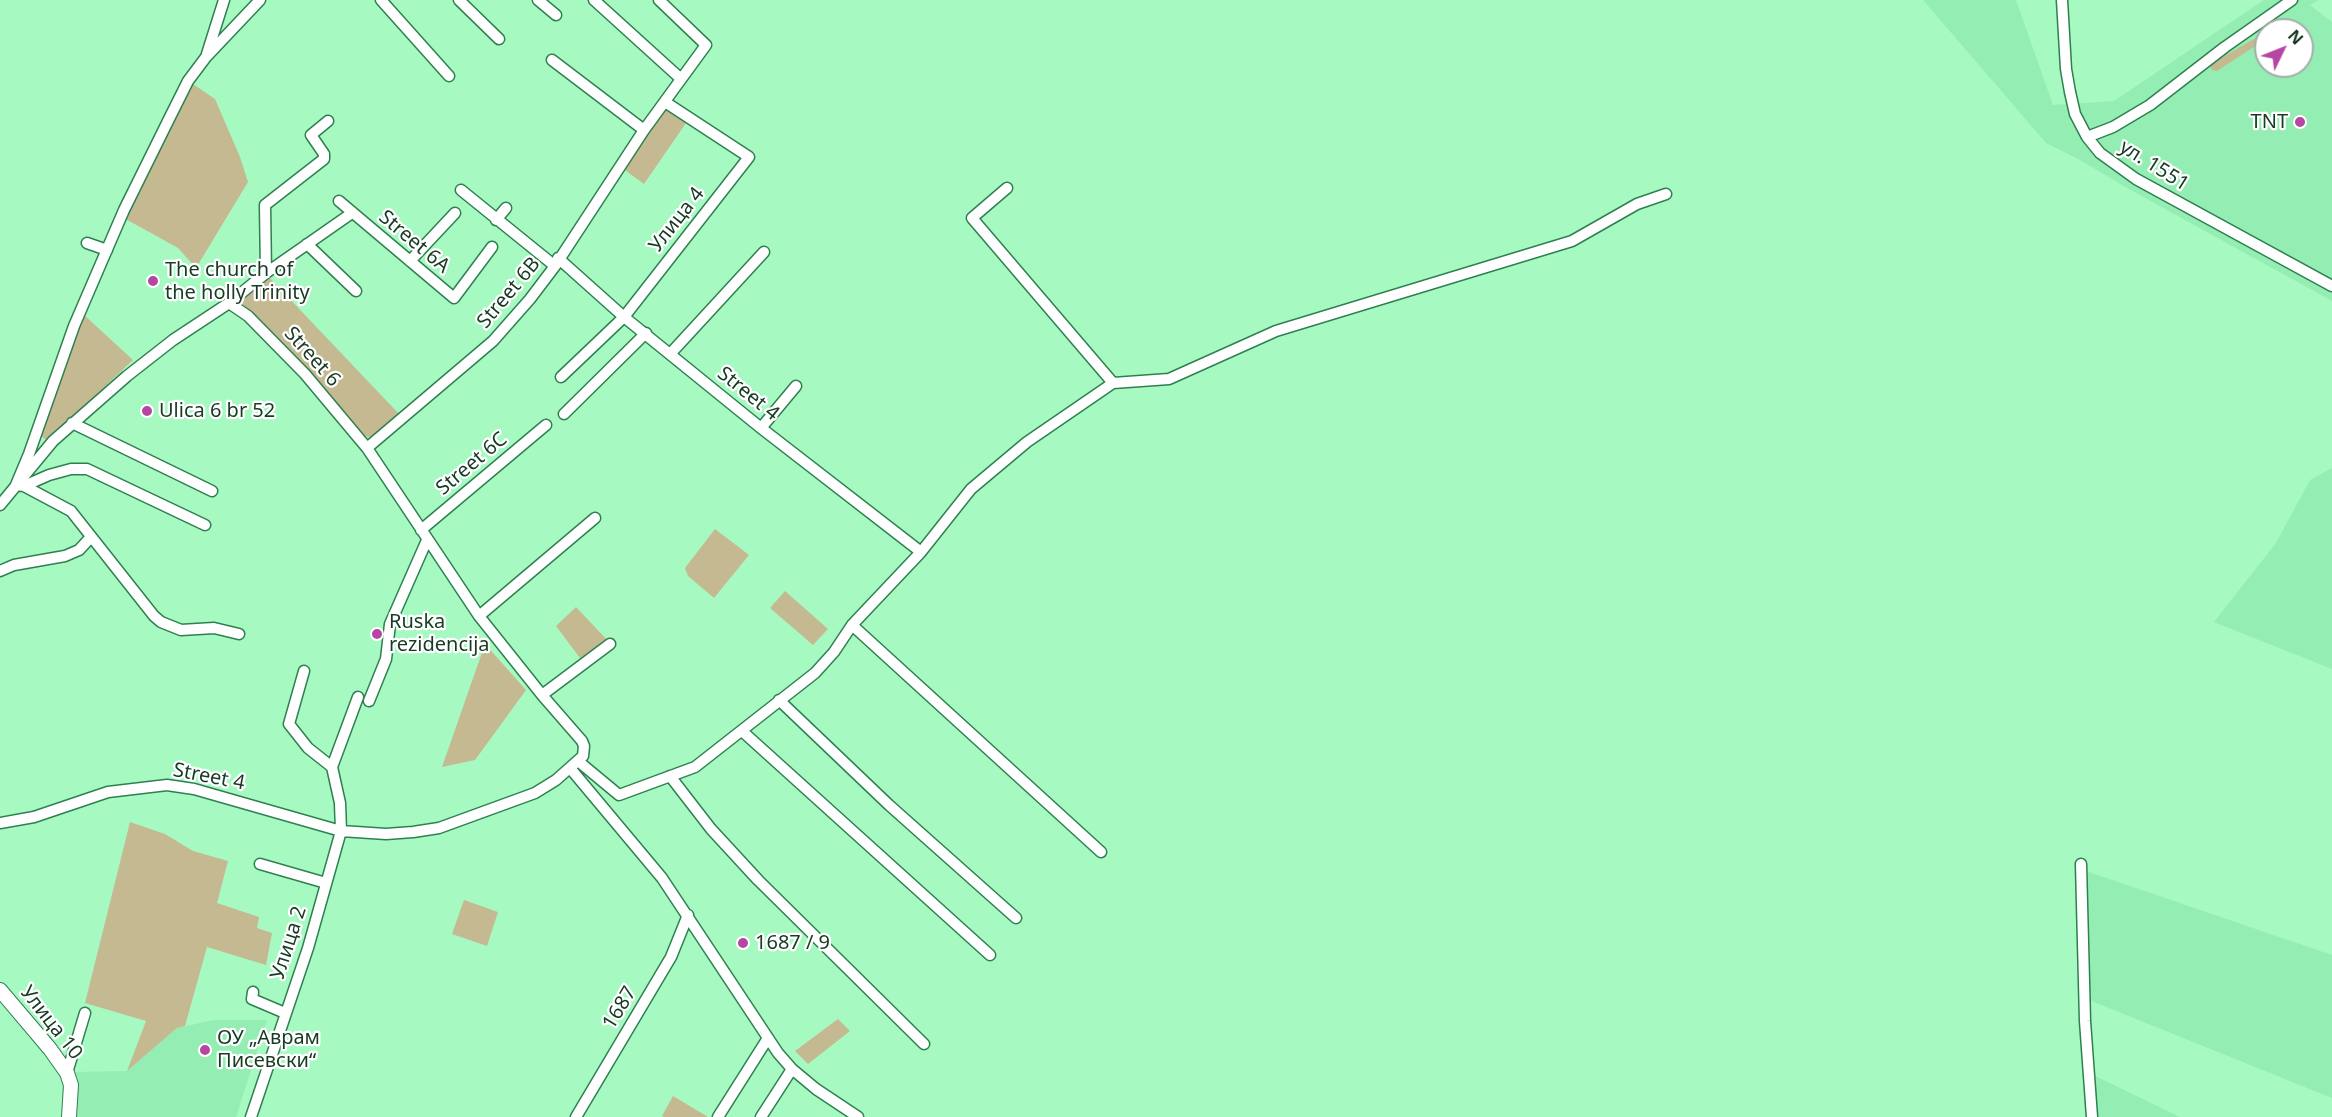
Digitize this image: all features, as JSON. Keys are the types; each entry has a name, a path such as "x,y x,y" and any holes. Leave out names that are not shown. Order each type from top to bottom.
{"street":[{"path":"206,57 224,0"},
{"path":"20,485 74,326 124,210 169,118 188,81 206,57 260,0"},
{"path":"381,0 449,76"},
{"path":"459,0 499,39"},
{"path":"538,0 556,15"},
{"path":"594,0 680,78"},
{"name":"Street 6B","path":"367,448 493,341 530,299 680,78 706,45 659,0"},
{"name":"ул. 1551","path":"2062,0 2066,69 2075,114 2087,137 2100,153 2136,179 2332,286"},
{"path":"2087,137 2113,127 2150,105 2225,47 2292,0"},
{"path":"552,60 644,130"},
{"name":"Улица 4","path":"561,377 624,316 749,157 665,102"},
{"path":"266,273 265,205 324,159 324,154 311,135 328,122"},
{"path":"1007,188 972,218 1113,383"},
{"name":"Street 4","path":"461,190 496,220 557,262 761,428 921,552"},
{"path":"574,765 619,795 695,767 815,673 852,626 921,552 971,489 1027,442 1113,383 1169,380 1276,331 1572,241 1637,204 1666,194"},
{"name":"Street 6A","path":"339,201 454,298 492,247"},
{"path":"496,220 506,208"},
{"name":"Street 6A","path":"229,303 266,273 352,213"},
{"path":"410,261 455,213"},
{"path":"87,243 107,250"},
{"path":"308,244 356,291"},
{"path":"671,353 764,252"},
{"path":"0,505 20,485 38,458 72,423 173,340 229,303"},
{"name":"Street 6","path":"229,303 248,316 305,374 367,448 479,616 582,741 583,756 574,765"},
{"path":"564,414 646,333"},
{"path":"761,428 796,386"},
{"path":"72,423 212,491"},
{"name":"Street 6C","path":"424,535 546,425"},
{"path":"20,485 71,469 87,469 205,525"},
{"path":"20,485 71,511 161,622 182,630 214,628 239,634"},
{"path":"479,616 595,518"},
{"path":"341,831 340,804 332,767 363,699 386,659 390,624 424,535"},
{"path":"0,570 14,565 64,556 79,550 91,537"},
{"path":"852,626 1101,852"},
{"path":"542,695 610,644"},
{"path":"304,671 289,724 308,748 332,767"},
{"path":"779,700 889,805 1016,918"},
{"path":"742,731 990,955"},
{"path":"574,765 662,878 711,949 719,967 792,1069 840,1112 858,1117"},
{"name":"Street 4","path":"0,823 34,817 108,792 167,785 205,791 341,831 386,834 439,828 535,793 574,765"},
{"path":"670,776 711,829 758,880 924,1044"},
{"name":"Улица 2","path":"251,1117 308,948 341,831"},
{"path":"260,864 326,883"},
{"path":"2081,864 2085,1020 2092,1117"},
{"name":"1687","path":"576,1117 671,957 688,915"},
{"name":"Улица 10","path":"0,990 67,1072 71,1085 69,1117"},
{"name":"Улица 2","path":"253,992 252,999 285,1013"},
{"path":"67,1072 85,1013"},
{"path":"718,1117 768,1038"},
{"path":"761,1117 792,1069"}],"shaded area":[{"path":"1923,0 2016,0 2053,105 2114,101 2264,0 2319,0 2310,5 2332,22 2332,301 2127,188 2046,143"},
{"path":"2254,39 2254,47 2217,71 2212,70 2209,65"},
{"path":"190,82 215,99 240,157 248,182 196,268 178,248 122,217"},
{"path":"664,108 686,123 644,184 622,168"},
{"path":"267,275 400,415 373,438 364,436 253,313 238,300"},
{"path":"83,314 133,360 47,441 38,433"},
{"path":"2332,468 2332,669 2214,622 2276,543 2310,480"},
{"path":"715,529 749,555 714,598 688,576 685,568"},
{"path":"785,591 828,629 813,645 770,608"},
{"path":"576,607 609,642 583,662 556,626"},
{"path":"485,644 526,690 475,760 442,767"},
{"path":"130,822 165,834 193,851 228,861 217,903 259,917 257,928 272,933 266,965 207,947 185,1026 177,1028 127,1071 146,1021 85,1003"},
{"path":"2086,871 2332,955 2332,1098 2089,1000"},
{"path":"464,900 498,912 487,946 452,934"},
{"path":"838,1019 850,1031 808,1064 795,1051"},
{"name":"ОУ „Аврам Писевски“","path":"214,1020 267,1020 236,1117 70,1117 73,1072 127,1071 177,1028"},
{"path":"2089,1073 2180,1117 2091,1117"},
{"path":"673,1096 708,1117 662,1116"}],"place":[{"name":"TNT","path":"2300,122"},
{"name":"Тhe church of the holly Trinity","path":"153,281"},
{"name":"Ulica 6 br 52","path":"147,411"},
{"name":"Ruska rezidencija","path":"377,634"},
{"name":"1687 / 9","path":"743,943"},
{"name":"ОУ „Аврам Писевски“","path":"205,1050"}]}
